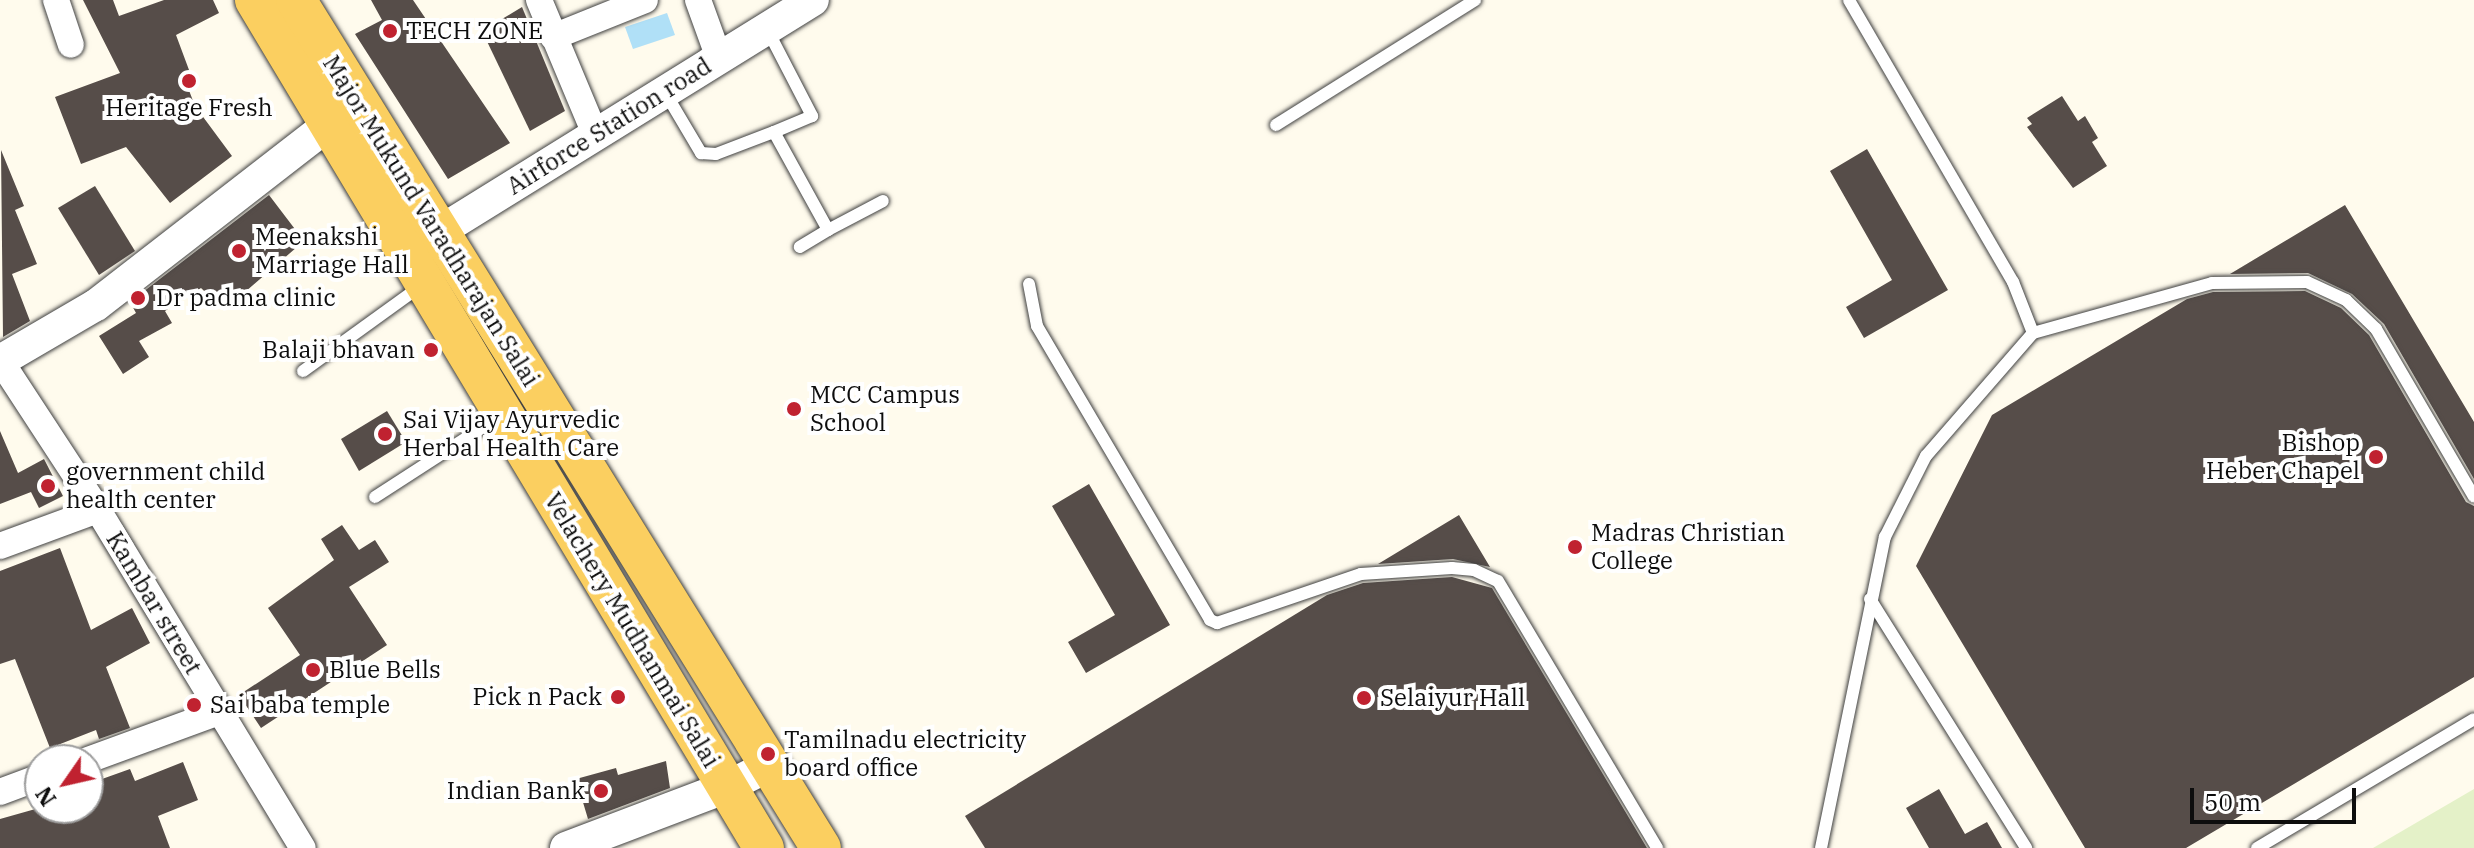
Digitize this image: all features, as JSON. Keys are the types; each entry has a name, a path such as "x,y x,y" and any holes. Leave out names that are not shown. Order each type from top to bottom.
{"main road":[{"name":"Major Mukund Varadharajan Salai","path":"255,0 343,113"},
{"name":"Major Mukund Varadharajan Salai","path":"305,7 343,113"},
{"name":"Velachery Mudhanmai Salai","path":"343,113 422,257 502,414 764,848"},
{"name":"Major Mukund Varadharajan Salai","path":"422,257 770,765 821,848"}],"street":[{"path":"56,0 71,45"},
{"path":"539,0 595,134"},
{"path":"553,37 645,0"},
{"path":"698,0 719,58"},
{"name":"Airforce Station road","path":"422,257 595,134 813,0"},
{"path":"0,360 96,305 343,113"},
{"name":"Kambar street","path":"0,360 98,510 303,848"},
{"path":"0,546 98,510"},
{"path":"104,754 219,712"},
{"path":"566,848 727,787 770,765"},
{"path":"0,792 24,783"}],"lane":[{"path":"1276,125 1475,0"},
{"path":"1849,0 2013,282 2033,333"},
{"path":"665,91 701,153 716,154 812,116 767,28"},
{"path":"774,132 828,230"},
{"path":"800,247 883,201"},
{"path":"303,371 422,257"},
{"path":"1821,848 1885,537 1926,456 2033,333 2212,283 2307,282 2346,300 2376,329 2474,497"},
{"path":"1029,284 1037,326 1210,620 1217,623 1361,574 1452,568 1474,570 1498,581 1657,848"},
{"path":"375,497 502,414"},
{"path":"1870,599 2026,848"},
{"path":"2257,848 2474,719"}],"green space":[{"path":"2474,789 2474,848 2373,848"}],"water":[{"path":"667,13 675,35 633,49 625,27"}],"building":[{"path":"83,0 113,0 119,16 164,0 213,0 219,13 176,35 192,78 185,80 195,106 232,156 170,203 126,147 81,164 55,97 120,73"},
{"path":"371,0 413,0 510,143 448,179 355,34 382,20"},
{"path":"522,7 565,111 530,131 482,31"},
{"path":"2062,96 2078,121 2085,116 2098,138 2092,142 2107,166 2073,188 2027,127 2032,124 2027,118"},
{"path":"1867,149 1948,290 1864,338 1846,307 1892,280 1830,171"},
{"path":"1,150 24,206 15,210 37,264 12,274 30,321 3,337"},
{"path":"95,186 135,251 99,275 58,208"},
{"name":"Meenakshi Marriage Hall","path":"269,195 304,241 224,310 201,288 165,311 172,323 139,341 149,357 123,374 99,336 136,313 130,302"},
{"path":"2345,205 2474,422 2474,479 2384,324 2352,294 2308,273 2230,274"},
{"path":"2305,291 2341,308 2369,335 2466,502 2474,506 2474,677 2186,848 2085,848 1916,566 1992,415 2187,299 2213,292"},
{"path":"387,411 406,442 359,471 341,439"},
{"path":"0,431 18,473 44,459 63,496 39,508 31,492 0,504"},
{"path":"1089,484 1170,625 1086,673 1068,642 1115,615 1052,506"},
{"path":"1459,515 1490,567 1453,559 1378,564"},
{"path":"342,525 359,550 375,540 389,562 349,587 387,645 261,728 239,695 300,655 268,608 334,560 321,539"},
{"path":"60,548 91,630 132,608 150,643 106,667 130,728 99,739 96,730 60,744 48,744 15,659 0,664 0,571"},
{"name":"Selaiyur Hall","path":"1452,577 1492,588 1647,848 985,848 965,816 1327,595 1363,583"},
{"path":"666,761 670,788 588,819 576,779 616,768 618,775"},
{"path":"183,762 198,800 158,816 170,848 0,848 0,819 24,812 24,824 104,824 104,778 130,769 135,781"},
{"path":"1939,789 1965,834 1987,822 2002,848 1929,848 1906,808"}],"place":[{"name":"TECH ZONE","path":"390,31"},
{"name":"Heritage Fresh","path":"189,81"},
{"name":"Meenakshi Marriage Hall","path":"239,251"},
{"name":"Dr padma clinic","path":"138,298"},
{"name":"Balaji bhavan","path":"431,350"},
{"name":"MCC Campus School","path":"794,409"},
{"name":"Sai Vijay Ayurvedic Herbal Health Care","path":"385,434"},
{"name":"Bishop Heber Chapel","path":"2376,457"},
{"name":"government child health center","path":"48,486"},
{"name":"Madras Christian College","path":"1575,547"},
{"name":"Blue Bells","path":"313,670"},
{"name":"Pick n Pack","path":"618,697"},
{"name":"Selaiyur Hall","path":"1364,698"},
{"name":"Sai baba temple","path":"194,705"},
{"name":"Tamilnadu electricity board office","path":"768,754"},
{"name":"Indian Bank","path":"601,791"}]}
